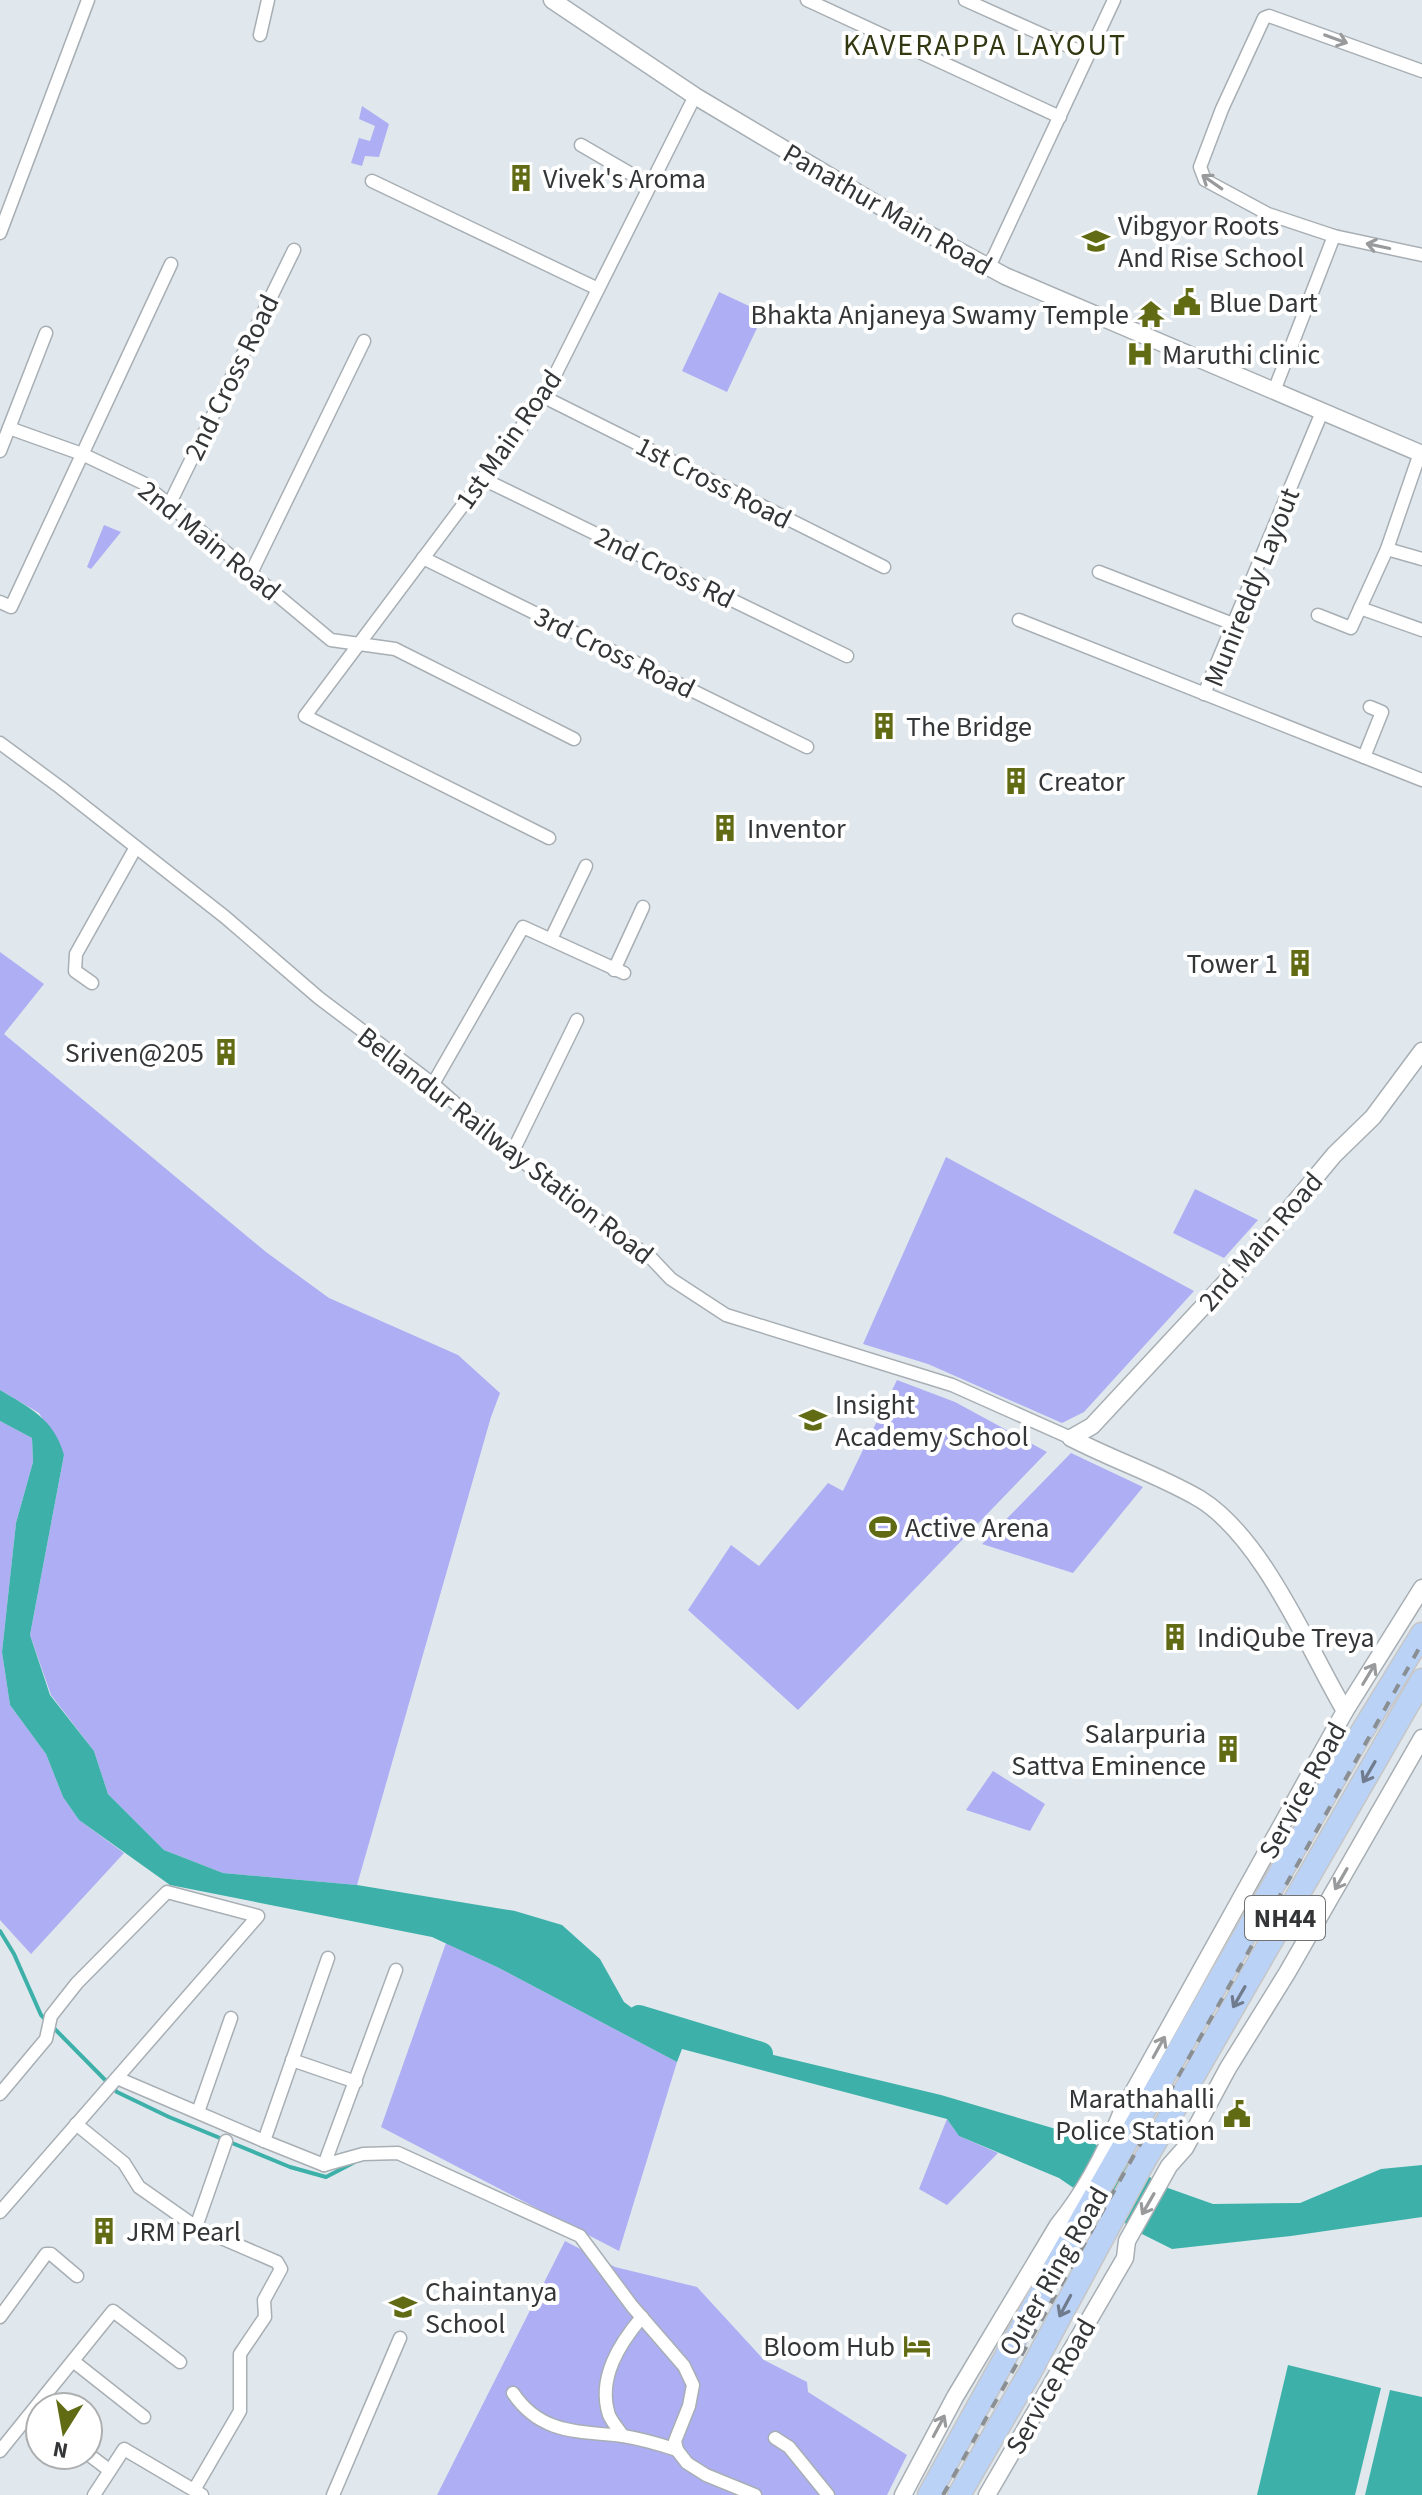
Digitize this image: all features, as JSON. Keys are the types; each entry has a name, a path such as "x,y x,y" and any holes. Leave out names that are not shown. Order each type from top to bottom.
{"highway":[{"name":"Outer Ring Road","path":"929,2495 1116,2146 1422,1634"},
{"name":"Outer Ring Road","path":"959,2495 1029,2374 1101,2237 1422,1680"},
{"path":"1286,1916 1312,1929"}],"street":[{"path":"0,233 88,0"},
{"path":"260,35 268,0"},
{"name":"Panathur Main Road","path":"552,0 695,96 910,224 989,267 1421,453"},
{"path":"807,0 1060,117"},
{"path":"965,0 1088,55"},
{"path":"989,267 1114,0"},
{"path":"1422,71 1275,16 1264,18 1222,109 1200,167 1205,180 1268,214 1334,236 1422,255"},
{"name":"1st Main Road","path":"549,838 305,716 544,397 695,96"},
{"path":"581,145 650,185"},
{"path":"372,181 598,289"},
{"path":"1274,391 1334,236"},
{"name":"2nd Cross Road","path":"169,505 294,250"},
{"path":"0,602 11,607 171,264"},
{"path":"0,451 46,333"},
{"path":"251,573 364,341"},
{"name":"1st Cross Road","path":"544,397 884,567"},
{"name":"Munireddy Layout","path":"1322,412 1204,694 1422,780"},
{"name":"2nd Main Road","path":"9,428 82,454 143,483 331,640 395,649 574,739"},
{"path":"1318,615 1351,628 1387,549 1421,453"},
{"name":"2nd Cross Rd","path":"483,479 847,656"},
{"path":"1387,549 1422,559"},
{"name":"3rd Cross Road","path":"423,558 807,747"},
{"path":"1099,572 1233,624"},
{"path":"1360,608 1422,630"},
{"path":"1019,620 1204,694"},
{"path":"1364,757 1382,712 1370,707"},
{"name":"Bellandur Railway Station Road","path":"0,743 225,917 319,998 433,1084 512,1153 652,1259 671,1279 726,1315 952,1385 1071,1438"},
{"path":"92,983 75,971 76,954 136,847"},
{"path":"551,939 586,866"},
{"path":"433,1084 523,927 619,972 643,907"},
{"path":"512,1153 577,1020"},
{"name":"2nd Main Road","path":"1071,1438 1092,1426 1251,1255 1334,1155 1373,1117 1422,1051"},
{"path":"1071,1438 1202,1501 1246,1540 1283,1599 1345,1711"},
{"name":"Service Road","path":"1116,2146 1121,2114 1345,1711 1422,1588"},
{"name":"Service Road","path":"987,2495 1125,2258 1127,2241 1169,2166 1185,2148 1228,2068 1422,1738"},
{"path":"0,2094 46,2039 51,2016 77,1983 167,1892 258,1916 0,2212"},
{"path":"264,2141 328,1958"},
{"path":"324,2165 396,1970"},
{"path":"198,2112 231,2018"},
{"path":"292,2060 356,2082"},
{"path":"112,2083 198,2112 324,2165 363,2154 398,2153 580,2236 684,2366 693,2385 689,2406 675,2441 677,2450 687,2463 706,2475 755,2495"},
{"path":"76,2124 124,2163 139,2187 196,2227 277,2262 281,2269 264,2300 265,2317 240,2354 240,2411 193,2489 176,2495"},
{"path":"196,2227 226,2141"},
{"path":"903,2495 962,2385 1058,2225 1082,2206"},
{"path":"0,2317 46,2254 51,2254 77,2276"},
{"path":"52,2391 113,2311 180,2362"},
{"path":"623,2436 609,2415 612,2359 642,2317"},
{"path":"333,2495 400,2338"},
{"path":"73,2361 144,2417"},
{"path":"513,2393 519,2402 549,2424 574,2433 623,2436 677,2450"},
{"path":"0,2451 24,2427"},
{"path":"775,2438 789,2447 828,2495"},
{"path":"94,2495 124,2449 193,2489"},
{"path":"104,2466 109,2470"}],"shaded area":[{"path":"362,106 389,124 379,157 365,156 362,166 351,163 359,138 370,141 375,126 359,119"},
{"path":"719,292 764,313 727,392 682,371"},
{"path":"104,525 121,532 91,569 87,567"},
{"path":"0,952 44,984 4,1034 266,1252 329,1298 458,1355 500,1393 357,1885 223,1873 164,1850 108,1794 94,1751 51,1695 30,1635 64,1455 39,1413 0,1390"},
{"path":"946,1157 1194,1291 1084,1412 1062,1423 928,1364 863,1344"},
{"path":"1195,1189 1258,1220 1224,1258 1173,1233"},
{"name":"Active Arena","path":"897,1380 955,1402 1047,1452 798,1710 688,1610 731,1545 759,1566 828,1483 843,1491"},
{"path":"0,1390 47,1423 64,1455 30,1635 50,1695 94,1751 108,1794 164,1850 223,1873 357,1885 515,1911 562,1925 600,1959 624,2002 644,2017 706,2039 941,2095 1083,2137 1168,2188 1213,2204 1300,2203 1381,2169 1422,2165 1422,2217 1172,2249 1138,2232 1059,2178 959,2136 947,2119 682,2049 677,2062 497,1967 432,1937 170,1885 79,1820 63,1797 46,1754 10,1705 2,1652 16,1523 33,1462 32,1438 0,1421"},
{"path":"0,1421 32,1438 33,1462 16,1523 2,1652 10,1705 46,1754 63,1797 79,1820 124,1853 31,1954 0,1920"},
{"path":"1071,1453 1143,1487 1073,1573 982,1544"},
{"path":"993,1771 1045,1804 1030,1831 966,1810"},
{"path":"446,1943 677,2062 619,2251 381,2127"},
{"path":"947,2119 959,2136 998,2153 947,2205 919,2189"},
{"path":"565,2241 615,2267 697,2287 764,2360 807,2382 808,2392 907,2455 887,2495 437,2495"},
{"path":"1288,2365 1381,2388 1355,2495 1257,2495"},
{"path":"1390,2390 1422,2397 1422,2495 1365,2495"}],"waterway":[{"path":"0,1931 14,1954 41,2015 117,2092 290,2167 326,2177 353,2163"},
{"path":"639,2017 761,2054"}],"railway":[{"path":"943,2495 1422,1643"}],"place":[{"name":"Vivek's Aroma","path":"521,178"},
{"name":"Vibgyor Roots And Rise School","path":"1096,241"},
{"name":"Blue Dart","path":"1187,302"},
{"name":"Bhakta Anjaneya Swamy Temple","path":"1151,314"},
{"name":"Maruthi clinic","path":"1140,354"},
{"name":"The Bridge","path":"884,726"},
{"name":"Creator","path":"1016,781"},
{"name":"Inventor","path":"725,828"},
{"name":"Tower 1","path":"1300,963"},
{"name":"Sriven@205","path":"226,1052"},
{"name":"Insight Academy School","path":"813,1420"},
{"name":"Active Arena","path":"883,1527"},
{"name":"IndiQube Treya","path":"1175,1637"},
{"name":"Salarpuria Sattva Eminence","path":"1228,1749"},
{"name":"Marathahalli Police Station","path":"1237,2114"},
{"name":"JRM Pearl","path":"104,2231"},
{"name":"Chaintanya School","path":"403,2307"},
{"name":"Bloom Hub","path":"917,2346"}],"district":[{"name":"KAVERAPPA LAYOUT","path":"985,45"}]}
